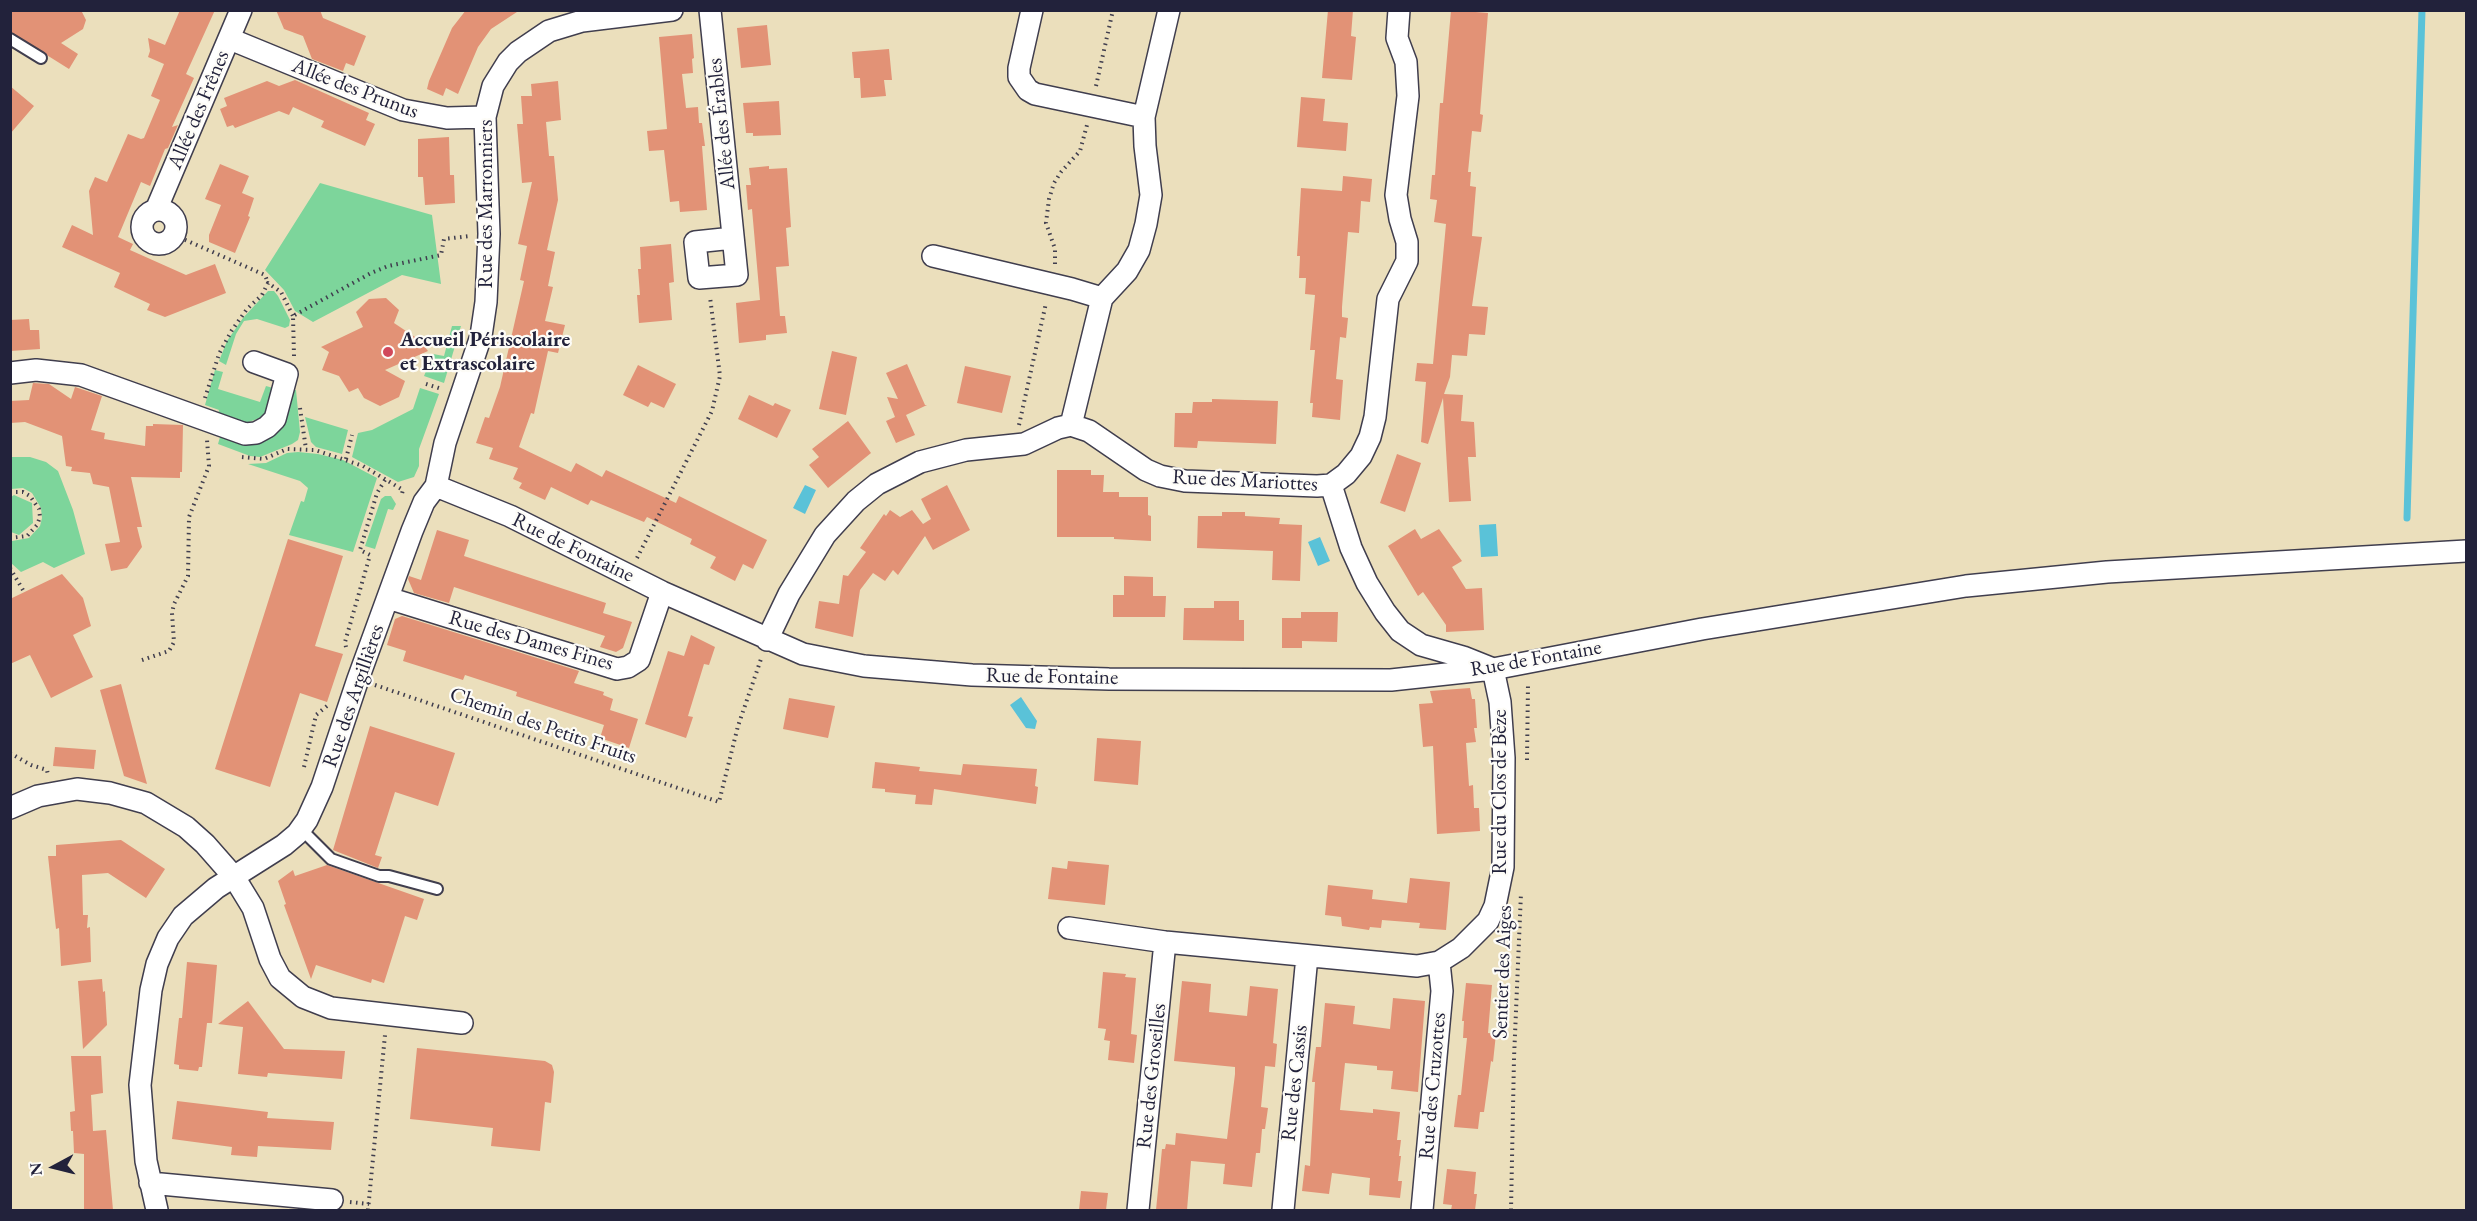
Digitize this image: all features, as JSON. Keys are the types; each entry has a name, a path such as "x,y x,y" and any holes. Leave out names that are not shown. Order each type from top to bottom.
{"street":[{"name":"Allée des Frênes","path":"174,235 170,240 154,244 142,232 143,221 145,216 156,210 241,10"},
{"name":"Rue des Marronniers","path":"436,486 445,443 481,336 486,302 489,234 485,117 493,86 508,62 518,52 549,31 582,16 672,10"},
{"name":"Allée des Érables","path":"708,277 737,274 710,10"},
{"path":"1032,10 1019,68 1022,84 1035,94 1144,117"},
{"path":"767,639 789,594 825,535 856,501 877,484 920,462 966,450 1024,444 1058,428 1071,425 1102,298 1128,271 1139,250 1146,224 1151,195 1144,117 1169,10"},
{"name":"Rue des Mariottes","path":"1071,425 1089,431 1146,470 1160,476 1185,481 1317,486 1331,484 1346,474 1361,456 1370,437 1375,417 1388,299 1407,261 1407,242 1396,195 1408,96 1406,62 1397,38 1399,10"},
{"name":"Allée des Prunus","path":"230,39 403,110 447,118 485,117"},
{"path":"156,210 171,215 176,225 174,235"},
{"path":"708,277 699,278 695,242 733,238"},
{"path":"933,256 1102,298"},
{"path":"10,373 36,370 81,375 246,434 256,433 275,419 287,374 254,362"},
{"path":"1331,484 1351,548 1367,583 1400,631 1421,645 1463,657 1493,669"},
{"name":"Rue de Fontaine","path":"436,486 510,516 662,592 803,654 864,666 972,675 1109,679 1365,681 1493,669 1784,614 1966,586 2107,572 2466,551"},
{"name":"Rue des Argillières","path":"157,1210 150,1183 140,1085 148,1010 157,964 168,938 183,916 216,888 284,845 301,829 316,804 358,679 416,522 424,502 436,486"},
{"name":"Rue des Dames Fines","path":"388,598 617,669 628,667 639,660 662,592"},
{"name":"Rue du Clos de Bèze","path":"1069,928 1165,942 1307,956 1418,966 1439,962 1461,948 1488,921 1496,906 1500,887 1503,867 1504,758 1500,702 1493,669"},
{"path":"10,808 51,793 77,789 94,790 146,803 186,827 205,844 234,877 253,908 270,959 280,978 290,987 323,1006 462,1023"},
{"name":"Rue des Groseilles","path":"1138,1210 1165,942"},
{"name":"Rue des Cassis","path":"1283,1210 1307,956"},
{"name":"Rue des Cruzottes","path":"1422,1210 1442,991 1439,962"},
{"path":"150,1183 332,1200"}],"lane":[{"path":"10,39 41,58"},
{"path":"301,829 331,859 379,876 389,876 437,889"}],"path":[{"path":"1024,444 1018,428 1056,256 1046,223 1049,199 1057,177 1080,151 1113,10"},
{"path":"293,316 380,269 406,261 441,255 444,239 489,234"},
{"path":"174,235 265,275 268,283 281,292 293,316 294,358"},
{"path":"628,575 712,411 720,376 708,277"},
{"path":"207,391 219,354 232,330 247,309 262,295 268,283"},
{"path":"426,384 445,390"},
{"path":"299,402 306,449"},
{"path":"346,459 352,435"},
{"path":"142,660 169,651 174,642 172,613 188,576 189,517 208,466 206,437"},
{"path":"207,444 217,448"},
{"path":"238,455 248,459 264,459 287,449 306,449 346,459 363,466 403,490 400,501"},
{"path":"347,651 345,642 370,555 360,550 377,493 385,480"},
{"path":"10,492 23,492 30,496 39,509 40,517 37,525 27,536 10,538"},
{"path":"10,568 23,590"},
{"name":"Chemin des Petits Fruits","path":"358,679 719,802 738,726 767,639"},
{"path":"1526,663 1529,725 1527,771"},
{"path":"304,769 316,715 333,700"},
{"path":"10,753 31,765 47,770 51,793"},
{"name":"Sentier des Aiges","path":"1511,1210 1521,887"},
{"path":"368,1210 387,1015"}],"green space":[{"path":"320,183 432,215 441,284 402,275 313,322 295,311 284,290 265,270"},
{"path":"268,291 274,291 278,296 290,320 289,326 285,328 257,319 244,321 236,334 226,365 219,361 227,341 243,318"},
{"path":"452,326 461,326 444,383 424,376 433,354 444,356"},
{"path":"215,370 223,372 218,389 260,402 266,386 273,388 265,413 260,418 246,423 218,415 219,410 205,405"},
{"path":"420,388 439,394 419,449 419,466 414,477 398,482 352,457 358,433 372,430 413,409"},
{"path":"293,390 296,390 300,432 298,440 260,457 250,456 218,444 220,437 241,444"},
{"path":"305,417 348,430 342,454 316,447 311,442"},
{"path":"298,452 343,460 377,478 353,552 289,535 308,488 300,481 248,464 266,463 287,453"},
{"path":"11,457 30,457 46,462 58,471 73,510 85,554 54,568 43,562 21,572 11,563 12,541 29,538 40,526 42,518 41,508 32,493 23,488 11,489"},
{"path":"14,495 32,503 33,523 19,535 11,532 11,497"},
{"path":"391,496 396,504 393,510 388,509 375,549 365,546 381,499"}],"water":[{"path":"805,485 816,490 805,514 793,508"},
{"path":"1496,524 1498,556 1481,557 1479,525"},
{"path":"1320,537 1330,561 1318,566 1308,542"},
{"path":"1021,697 1037,721 1035,729 1026,728 1010,705"}],"building":[{"path":"10,10 81,10 86,20 83,29 61,43 78,54 69,69 10,32"},
{"path":"180,10 215,10 186,74 194,78 172,127 178,125 168,148 165,149 150,186 141,182 118,237 133,244 130,250 186,275 215,264 226,293 165,317 147,310 150,304 114,287 120,273 62,247 72,225 93,235 89,191 95,177 107,182 128,134 144,138 160,100 151,96 164,64 148,57 150,51 148,38 165,45"},
{"path":"276,10 320,10 323,18 366,36 354,66 346,63 343,71 312,59 303,36 284,29"},
{"path":"466,10 520,10 491,29 478,47 458,94 446,88 443,96 427,89 429,81 452,28"},
{"path":"1328,10 1353,10 1351,36 1356,37 1352,80 1322,78"},
{"path":"1451,10 1488,13 1480,114 1483,115 1481,132 1472,131 1468,172 1471,172 1470,186 1476,187 1472,236 1482,237 1472,306 1488,307 1485,335 1469,334 1467,356 1452,355 1450,377 1444,394 1463,395 1461,421 1474,422 1476,457 1468,457 1471,501 1449,502 1443,398 1428,444 1421,442 1426,382 1415,381 1417,363 1433,364 1446,224 1434,222 1437,200 1430,199 1432,175 1435,175 1440,103 1443,103"},
{"path":"767,25 771,65 741,68 737,28"},
{"path":"692,34 693,73 682,74 686,108 698,107 699,123 702,123 707,210 680,212 679,201 670,202 664,150 649,151 647,131 667,129 659,37"},
{"path":"889,49 892,80 884,80 886,96 861,98 860,78 854,78 852,52"},
{"path":"295,80 369,113 366,120 375,124 365,146 321,127 324,121 293,107 289,115 279,111 235,128 233,125 227,127 220,109 227,106 224,98 267,81 279,86"},
{"path":"558,81 561,120 546,122 549,156 554,156 558,200 547,250 555,252 548,286 553,287 545,321 565,325 558,353 548,351 534,414 531,413 519,447 571,472 576,463 602,477 606,470 676,503 679,496 767,540 753,569 743,564 735,581 710,568 716,557 690,544 692,539 647,517 644,522 591,500 588,505 551,487 545,500 519,488 522,483 513,479 518,468 489,459 493,448 476,443 485,417 489,418 500,387 524,281 520,280 527,246 518,244 532,182 522,183 517,124 523,124 521,96 532,96 531,84"},
{"path":"10,86 34,106 10,134"},
{"path":"1301,97 1325,99 1323,121 1348,123 1346,151 1297,147"},
{"path":"779,101 781,135 753,136 753,133 746,133 743,103"},
{"path":"449,137 450,175 454,175 455,203 425,205 423,177 418,177 418,139"},
{"path":"220,164 249,176 242,193 254,198 248,216 250,217 235,253 209,242 209,235 221,205 205,199"},
{"path":"769,166 769,169 787,168 791,227 786,228 789,266 776,267 780,316 785,316 787,333 766,335 766,340 739,343 736,303 760,300 752,209 748,210 746,185 751,185 749,168"},
{"path":"1343,176 1372,179 1370,202 1361,201 1359,233 1348,232 1342,317 1348,318 1346,338 1340,337 1336,379 1343,380 1340,420 1312,417 1313,403 1310,403 1315,350 1310,350 1315,295 1305,294 1306,278 1299,278 1300,256 1297,256 1301,188 1342,191"},
{"path":"671,244 674,282 669,283 672,320 639,323 637,295 640,295 638,269 641,269 640,247"},
{"path":"386,298 399,310 394,323 418,339 428,351 385,370 405,381 399,397 380,406 364,398 358,388 349,392 339,376 322,370 329,352 321,347 363,327 356,312 369,299"},
{"path":"29,319 30,330 39,330 40,349 10,351 10,320"},
{"path":"832,351 857,357 846,415 819,409"},
{"path":"907,364 927,405 906,415 915,435 896,443 886,421 895,417 887,397 898,399 886,373"},
{"path":"638,365 676,384 664,408 651,402 648,407 623,395"},
{"path":"965,366 1011,376 1002,413 957,403"},
{"path":"33,383 49,384 71,399 75,387 102,396 91,430 105,433 104,439 145,446 146,426 153,426 153,424 183,425 180,478 131,477 142,527 137,527 142,547 127,568 111,571 105,544 120,542 109,487 93,484 90,473 71,471 72,467 66,466 62,436 25,422 10,423 10,401 29,400"},
{"path":"749,395 773,406 775,403 791,410 777,438 738,419"},
{"path":"1212,399 1278,401 1276,444 1198,441 1197,448 1174,447 1175,413 1192,413 1193,402 1212,402"},
{"path":"848,421 871,453 828,488 809,465 819,457 812,449"},
{"path":"1397,454 1421,463 1405,512 1380,503"},
{"path":"1057,470 1091,470 1091,475 1104,475 1103,492 1119,492 1119,497 1148,497 1151,541 1114,539 1114,537 1057,537"},
{"path":"947,485 970,530 933,550 925,536 898,575 893,570 885,581 873,573 860,590 853,637 815,628 819,601 839,604 843,575 848,576 866,552 860,548 884,514 886,516 890,510 900,517 912,510 923,524 931,519 921,499"},
{"path":"1222,512 1245,512 1245,516 1280,518 1279,524 1302,525 1300,581 1272,580 1273,551 1197,548 1198,516 1222,516"},
{"path":"1415,529 1421,539 1439,529 1462,561 1452,567 1466,589 1482,588 1484,630 1446,632 1446,625 1423,592 1418,596 1388,546"},
{"path":"437,530 469,540 464,556 606,603 603,613 632,622 623,648 616,652 600,647 605,636 454,587 449,603 414,593 408,579 409,576 421,580"},
{"path":"288,539 343,556 315,646 343,654 327,702 300,693 270,787 215,769"},
{"path":"62,574 83,598 91,626 73,635 93,677 51,698 30,655 10,664 10,599"},
{"path":"1124,576 1153,577 1153,596 1166,596 1165,617 1113,617 1113,595 1124,595"},
{"path":"1214,601 1239,601 1239,620 1244,620 1244,641 1183,640 1184,608 1214,608"},
{"path":"1301,612 1338,612 1337,642 1302,641 1302,648 1282,648 1282,618 1301,618"},
{"path":"402,616 579,671 574,683 604,692 603,695 613,699 610,710 638,719 629,748 600,738 604,725 516,696 517,692 465,675 463,680 403,661 406,651 387,645 395,619"},
{"path":"691,635 715,647 709,665 704,664 688,716 693,717 686,738 645,724 668,651 684,656"},
{"path":"121,684 147,784 124,776 100,690"},
{"path":"1470,688 1472,699 1475,699 1477,728 1474,728 1476,742 1466,743 1469,786 1473,785 1474,808 1479,808 1480,831 1437,834 1433,746 1423,747 1419,704 1433,703 1430,691"},
{"path":"789,698 835,706 828,738 783,729"},
{"path":"370,726 455,753 438,806 395,792 375,855 382,857 378,868 333,850"},
{"path":"1097,738 1141,741 1138,785 1094,781"},
{"path":"55,747 96,750 94,769 53,766"},
{"path":"875,762 920,767 919,771 961,775 963,764 1037,769 1036,804 934,789 932,805 915,804 916,795 885,792 885,789 872,788"},
{"path":"121,840 165,869 146,898 108,873 82,875 83,915 88,915 87,928 90,927 91,962 61,966 59,928 56,929 48,856 56,856 56,845"},
{"path":"1068,861 1109,865 1105,905 1048,899 1052,867 1067,869"},
{"path":"327,865 424,899 417,920 405,916 384,983 372,979 371,983 316,965 311,979 284,905 286,904 278,881 293,870 295,876"},
{"path":"1410,878 1450,882 1446,930 1419,928 1420,923 1382,920 1381,928 1370,927 1369,930 1342,926 1341,917 1325,915 1328,885 1373,890 1372,899 1407,903"},
{"path":"187,962 217,965 212,1023 207,1023 202,1067 199,1067 198,1071 179,1069 179,1065 174,1064 179,1018 182,1018"},
{"path":"1103,972 1126,974 1125,977 1136,978 1131,1034 1137,1035 1134,1063 1108,1060 1110,1041 1104,1040 1106,1029 1098,1028"},
{"path":"102,979 107,1025 83,1049 78,981"},
{"path":"1182,981 1211,984 1209,1012 1247,1016 1250,986 1278,989 1273,1043 1277,1044 1275,1067 1265,1066 1261,1107 1268,1108 1265,1129 1262,1129 1260,1153 1256,1153 1252,1187 1223,1184 1225,1164 1191,1161 1187,1210 1156,1210 1162,1149 1165,1149 1166,1144 1175,1145 1176,1133 1227,1139 1235,1074 1235,1067 1174,1061"},
{"path":"1466,983 1492,985 1488,1033 1496,1034 1484,1112 1480,1112 1478,1129 1454,1127 1458,1095 1461,1095 1467,1038 1463,1038 1464,1021 1462,1021"},
{"path":"1393,998 1425,1001 1418,1092 1391,1089 1393,1071 1377,1070 1377,1066 1345,1063 1340,1110 1373,1113 1373,1109 1400,1112 1397,1140 1401,1140 1398,1181 1402,1181 1400,1198 1369,1195 1370,1178 1332,1173 1329,1194 1302,1191 1305,1165 1310,1166 1315,1082 1312,1082 1316,1047 1321,1047 1325,1003 1355,1006 1353,1024 1390,1029"},
{"path":"248,1001 284,1049 345,1051 342,1079 268,1073 267,1077 238,1074 243,1027 218,1024"},
{"path":"417,1048 545,1061 552,1065 554,1072 551,1103 545,1102 540,1151 491,1146 493,1128 410,1119"},
{"path":"71,1056 101,1056 103,1093 91,1095 93,1131 106,1130 113,1210 84,1210 84,1154 74,1153 73,1131 71,1131 70,1112 75,1111"},
{"path":"177,1101 268,1112 267,1118 334,1122 331,1150 258,1146 257,1157 231,1155 232,1147 172,1139"},
{"path":"1447,1169 1476,1172 1475,1210 1451,1210 1452,1205 1443,1204"},
{"path":"1081,1191 1108,1193 1106,1210 1079,1210"}],"waterway":[{"path":"2407,518 2422,10"}],"place":[{"name":"Accueil Périscolaire et Extrascolaire","path":"388,352"}]}
